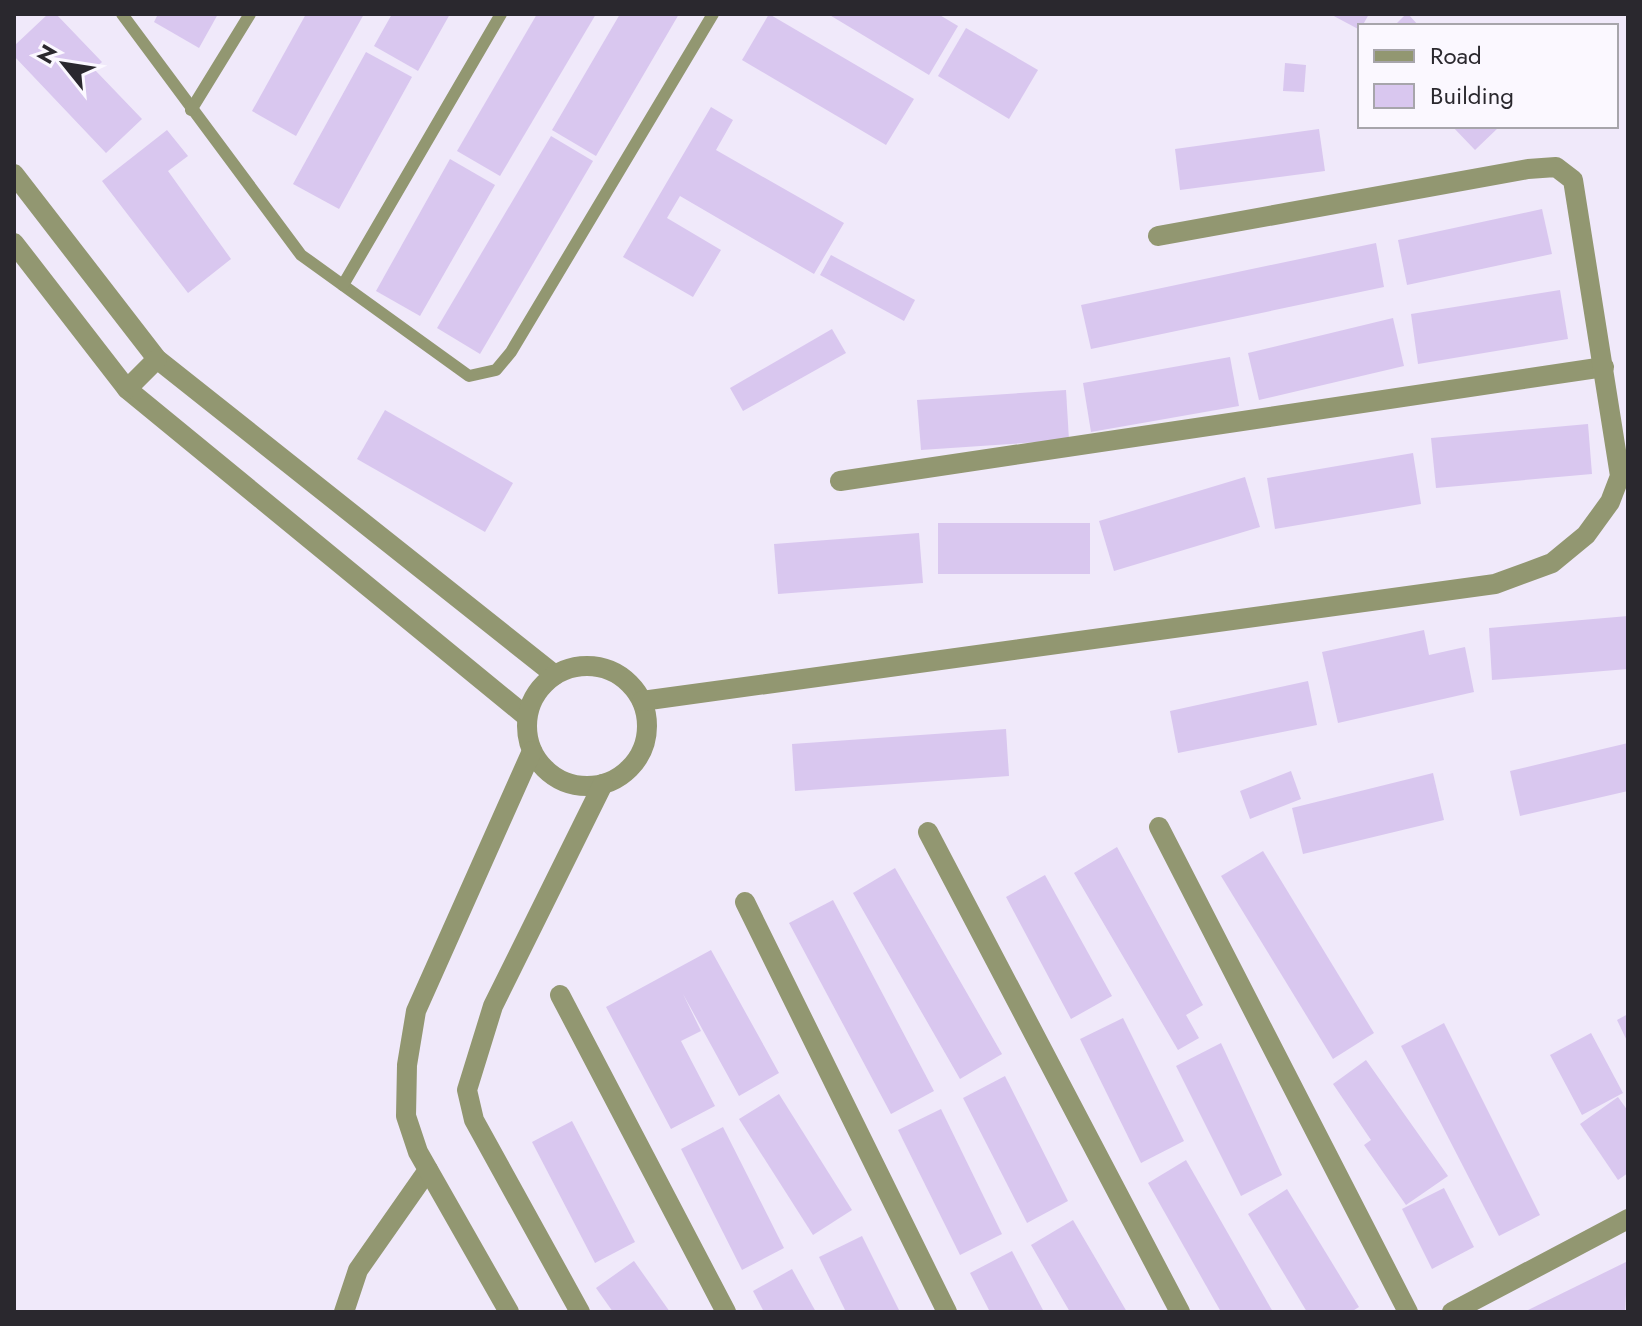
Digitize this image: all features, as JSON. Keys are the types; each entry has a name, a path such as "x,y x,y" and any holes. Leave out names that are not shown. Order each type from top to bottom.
{"street":[{"path":"642,701 1495,584 1552,563 1586,535 1610,502 1620,476 1604,367 1573,180 1556,167 1528,169 1158,236"},
{"path":"14,174 157,359 555,675"},
{"path":"14,243 127,389 527,717"},
{"path":"127,389 157,359"},
{"path":"840,481 1604,367"},
{"path":"579,666 604,668 620,675 642,701 647,735 641,751 632,766 603,784 577,785 553,777 532,751 527,734 527,717 541,686 555,675 579,666"},
{"path":"509,1312 428,1170 406,1116 407,1065 416,1011 532,751"},
{"path":"580,1312 474,1120 467,1090 493,1006 603,784"},
{"path":"1159,827 1408,1312"},
{"path":"928,832 1180,1312"},
{"path":"745,902 947,1312"},
{"path":"560,995 726,1312"},
{"path":"344,1312 358,1270 428,1170"},
{"path":"1452,1312 1628,1219"}],"lane":[{"path":"122,14 301,255 469,376 496,370 511,352 713,14"},
{"path":"191,110 250,14"},
{"path":"343,285 501,14"}],"building":[{"path":"48,14 56,14 102,62 94,69 142,119 106,153 14,56 14,46"},
{"path":"158,14 218,14 199,48 154,22"},
{"path":"306,14 364,14 296,136 252,111"},
{"path":"392,14 450,14 418,71 374,46"},
{"path":"537,14 596,14 500,176 457,151"},
{"path":"620,14 679,14 596,156 552,130"},
{"path":"769,14 914,99 886,145 742,60"},
{"path":"828,14 938,14 958,26 929,75"},
{"path":"1330,14 1369,14 1363,24 1358,24 1358,29"},
{"path":"1408,14 1417,24 1396,24"},
{"path":"966,28 1038,70 1009,119 938,76"},
{"path":"366,52 412,77 339,209 293,184"},
{"path":"1285,63 1306,65 1304,92 1283,91"},
{"path":"711,107 733,120 716,150 844,223 814,274 680,196 667,218 721,250 693,297 623,257"},
{"path":"1454,128 1498,128 1475,150"},
{"path":"1319,129 1325,171 1180,190 1175,149"},
{"path":"167,130 188,156 168,171 231,259 188,293 102,181"},
{"path":"551,136 593,161 480,354 437,328"},
{"path":"450,159 495,185 420,316 376,291"},
{"path":"1542,209 1552,254 1407,285 1398,240"},
{"path":"1376,243 1384,287 1091,349 1081,305"},
{"path":"831,255 915,300 904,321 820,275"},
{"path":"1560,290 1568,339 1418,364 1411,314"},
{"path":"1393,318 1404,366 1259,400 1248,353"},
{"path":"832,329 846,353 743,411 730,388"},
{"path":"1230,357 1239,406 1091,432 1083,383"},
{"path":"1066,390 1069,440 921,450 917,400"},
{"path":"385,410 513,483 485,532 357,459"},
{"path":"1588,424 1592,474 1436,488 1431,438"},
{"path":"1413,453 1421,504 1275,529 1267,478"},
{"path":"1245,477 1260,527 1114,571 1099,521"},
{"path":"938,523 1090,523 1090,574 938,574"},
{"path":"919,533 923,583 778,594 774,544"},
{"path":"1628,616 1628,669 1492,680 1489,628"},
{"path":"1424,630 1429,655 1465,647 1474,692 1338,723 1322,652"},
{"path":"1308,681 1317,725 1178,753 1170,711"},
{"path":"1006,729 1009,776 795,791 792,744"},
{"path":"1628,743 1628,791 1520,816 1510,771"},
{"path":"1291,771 1301,799 1250,819 1240,791"},
{"path":"1433,773 1444,820 1303,854 1292,808"},
{"path":"1117,847 1203,1005 1186,1015 1199,1038 1178,1050 1074,873"},
{"path":"1263,851 1374,1033 1333,1059 1221,876"},
{"path":"895,868 1002,1054 960,1079 853,893"},
{"path":"1045,875 1112,996 1071,1019 1006,897"},
{"path":"833,900 934,1091 891,1114 789,923"},
{"path":"711,950 779,1073 739,1096 683,994 701,1031 681,1041 715,1106 671,1129 606,1007"},
{"path":"1628,1014 1628,1043 1617,1020"},
{"path":"1123,1018 1184,1141 1141,1163 1080,1039"},
{"path":"1444,1023 1540,1215 1499,1236 1401,1046"},
{"path":"1591,1033 1623,1093 1582,1115 1550,1055"},
{"path":"1221,1043 1282,1175 1241,1196 1176,1066"},
{"path":"1366,1060 1448,1176 1406,1205 1364,1145 1371,1140 1333,1084"},
{"path":"1005,1076 1068,1201 1027,1223 963,1098"},
{"path":"779,1094 852,1210 813,1235 739,1119"},
{"path":"1618,1097 1628,1111 1628,1173 1618,1180 1580,1124"},
{"path":"941,1109 1002,1234 960,1255 898,1130"},
{"path":"572,1121 635,1242 595,1263 532,1142"},
{"path":"723,1127 784,1248 742,1270 681,1149"},
{"path":"1186,1160 1273,1312 1221,1312 1148,1183"},
{"path":"1444,1188 1474,1247 1432,1269 1402,1209"},
{"path":"1287,1189 1359,1307 1351,1312 1307,1312 1248,1214"},
{"path":"1073,1220 1127,1312 1070,1312 1031,1245"},
{"path":"862,1236 900,1312 846,1312 819,1257"},
{"path":"1012,1251 1044,1312 990,1312 970,1273"},
{"path":"634,1261 670,1312 613,1312 596,1288"},
{"path":"1628,1261 1625,1312 1524,1312"},
{"path":"792,1269 816,1312 764,1312 753,1291"}]}
